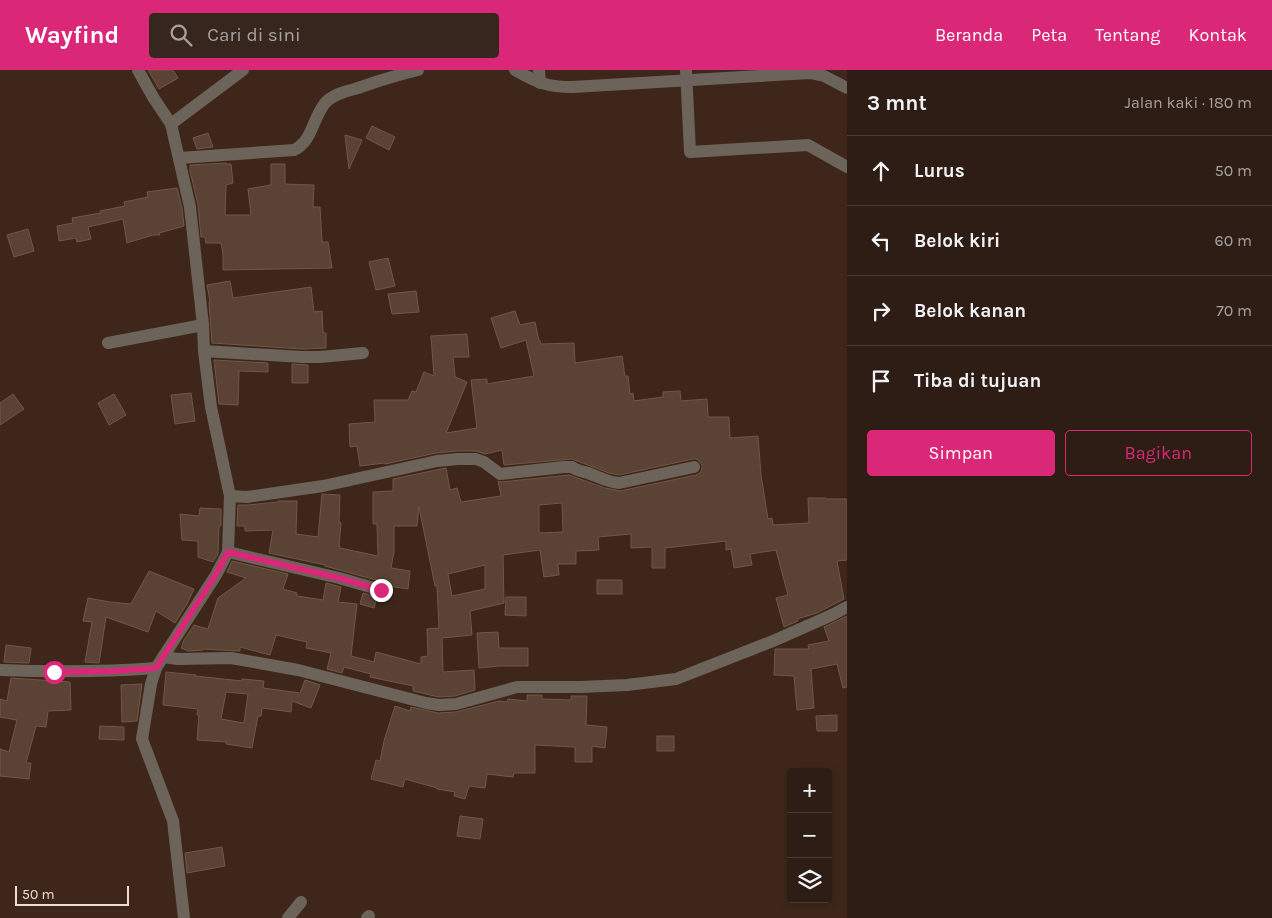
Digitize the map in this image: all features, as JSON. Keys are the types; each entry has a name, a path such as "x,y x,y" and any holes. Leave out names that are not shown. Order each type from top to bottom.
{"street":[{"path":"138,70 171,124 190,207 211,408 230,496 228,552 160,663 152,684 142,739 173,821 184,918"},
{"path":"171,124 243,70"},
{"path":"179,158 294,150 299,148 306,140 324,104 330,98 392,76 418,70"},
{"path":"516,70 539,76 556,87 573,87 687,75 810,73 824,76 847,88"},
{"path":"687,75 690,152 808,146 847,167"},
{"path":"108,343 203,325"},
{"path":"204,351 302,357 363,353"},
{"path":"230,496 247,497 323,486 437,461 458,459 476,459 484,462 500,474 572,467 610,482 619,483 694,467"},
{"path":"228,552 339,578 381,590"},
{"path":"0,670 54,672 113,671 178,658 231,658 298,670 426,703 439,705 456,704 517,687 627,685 676,679 773,641 847,607"},
{"path":"288,918 301,902"}],"building":[{"path":"148,70 173,70 178,78 159,89"},
{"path":"372,126 395,137 389,150 366,138"},
{"path":"208,133 213,147 197,149 193,138"},
{"path":"345,135 362,140 349,169"},
{"path":"231,164 233,183 226,185 225,215 251,215 248,189 271,185 271,164 285,164 285,184 314,185 313,207 320,207 322,242 328,242 332,268 223,270 221,243 206,243 205,237 201,237 198,205 190,165"},
{"path":"177,188 184,226 159,233 160,235 153,235 127,243 123,219 88,227 91,239 77,242 76,238 59,241 57,226 73,223 72,218 101,213 100,211 125,206 124,202 148,197 147,192"},
{"path":"28,229 34,251 14,257 7,235"},
{"path":"388,258 395,286 376,290 369,262"},
{"path":"230,281 233,298 311,287 314,312 322,311 323,333 326,333 326,348 302,349 212,343 210,301 207,285"},
{"path":"416,291 419,312 392,314 388,294"},
{"path":"515,311 520,325 535,322 541,344 574,343 575,363 622,356 625,376 628,376 630,394 633,393 634,401 663,397 663,392 680,391 681,401 707,399 708,417 729,417 730,438 758,436 761,475 768,519 772,518 773,525 809,523 808,498 847,499 847,560 837,561 844,599 817,613 797,619 798,621 784,627 776,598 788,595 776,550 750,554 752,565 734,568 731,549 726,550 726,541 665,548 665,568 652,568 652,547 631,548 631,534 598,537 599,550 576,551 576,564 558,564 559,575 544,577 540,550 503,555 504,603 470,611 472,635 442,638 443,672 474,670 475,690 455,696 439,697 413,691 413,686 370,677 371,674 344,667 342,673 327,669 331,653 306,648 307,642 276,635 270,655 240,647 240,651 203,649 188,651 181,648 194,625 208,629 218,598 246,578 227,572 232,561 288,574 283,589 297,593 297,596 323,600 326,583 341,587 338,602 357,604 351,656 374,662 376,652 421,664 421,657 428,656 427,629 439,628 437,586 435,586 419,507 417,526 394,526 394,552 391,568 410,571 408,589 388,586 383,582 325,565 269,553 273,530 245,531 245,526 237,526 238,505 297,501 296,534 318,537 322,494 340,495 340,548 378,556 377,524 373,524 373,492 393,491 393,479 446,468 450,490 457,488 461,502 501,496 498,481 569,475 605,488 620,491 700,473 702,465 697,459 619,475 572,459 504,465 502,450 485,454 476,451 436,453 385,464 360,466 357,446 350,447 349,424 375,422 374,400 408,400 412,391 416,392 424,372 434,376 431,336 467,334 469,357 453,357 455,377 467,382 446,433 477,428 471,380 487,379 487,384 534,376 526,340 501,348 491,318","holes":["562,503 563,532 539,533 539,505","485,565 485,589 452,596 448,574"]},
{"path":"214,360 268,363 268,372 239,371 238,405 219,404"},
{"path":"292,364 308,365 308,383 292,383"},
{"path":"191,393 195,421 175,424 171,395"},
{"path":"13,394 24,409 0,425 0,403"},
{"path":"114,394 126,415 109,425 98,403"},
{"path":"200,508 221,509 218,554 213,562 198,557 198,541 182,540 180,514 199,516"},
{"path":"149,571 194,589 175,623 156,611 148,632 106,617 99,663 85,662 92,622 83,621 88,598 131,604"},
{"path":"597,580 622,580 622,594 597,594"},
{"path":"363,593 377,597 374,608 360,604"},
{"path":"506,597 526,597 526,616 505,615"},
{"path":"847,616 847,687 843,688 837,664 811,669 814,708 797,710 794,676 774,675 775,649 809,649 808,645 829,641 824,627"},
{"path":"498,632 499,648 528,648 528,666 479,668 477,633"},
{"path":"6,645 31,648 29,663 4,662"},
{"path":"166,672 242,681 242,679 264,681 263,688 300,693 305,680 320,685 311,708 292,701 291,712 262,708 261,716 258,716 252,748 226,744 227,742 197,740 198,709 163,705","holes":["226,692 248,694 244,723 221,719"]},
{"path":"11,678 70,682 71,710 48,711 46,727 36,726 26,763 31,763 29,779 0,776 0,749 9,752 17,720 0,717 0,699 7,701"},
{"path":"142,684 137,721 122,722 121,685"},
{"path":"527,695 542,695 542,699 571,700 571,696 587,696 586,725 607,727 605,748 592,746 592,762 575,762 575,747 535,745 535,773 514,773 513,777 487,774 485,788 469,786 465,799 454,796 455,792 437,789 405,779 403,787 371,779 376,760 380,761 395,706 410,711 411,707 438,713 456,712 499,701 507,702 508,699 527,701"},
{"path":"837,715 837,731 817,731 816,716"},
{"path":"100,726 124,727 124,740 99,739"},
{"path":"657,736 674,736 674,751 657,751"},
{"path":"460,816 483,819 480,839 457,836"},
{"path":"222,847 225,866 187,873 185,853"}],"route":[{"path":"54,672 156,668 228,552 339,578 381,590"}]}
